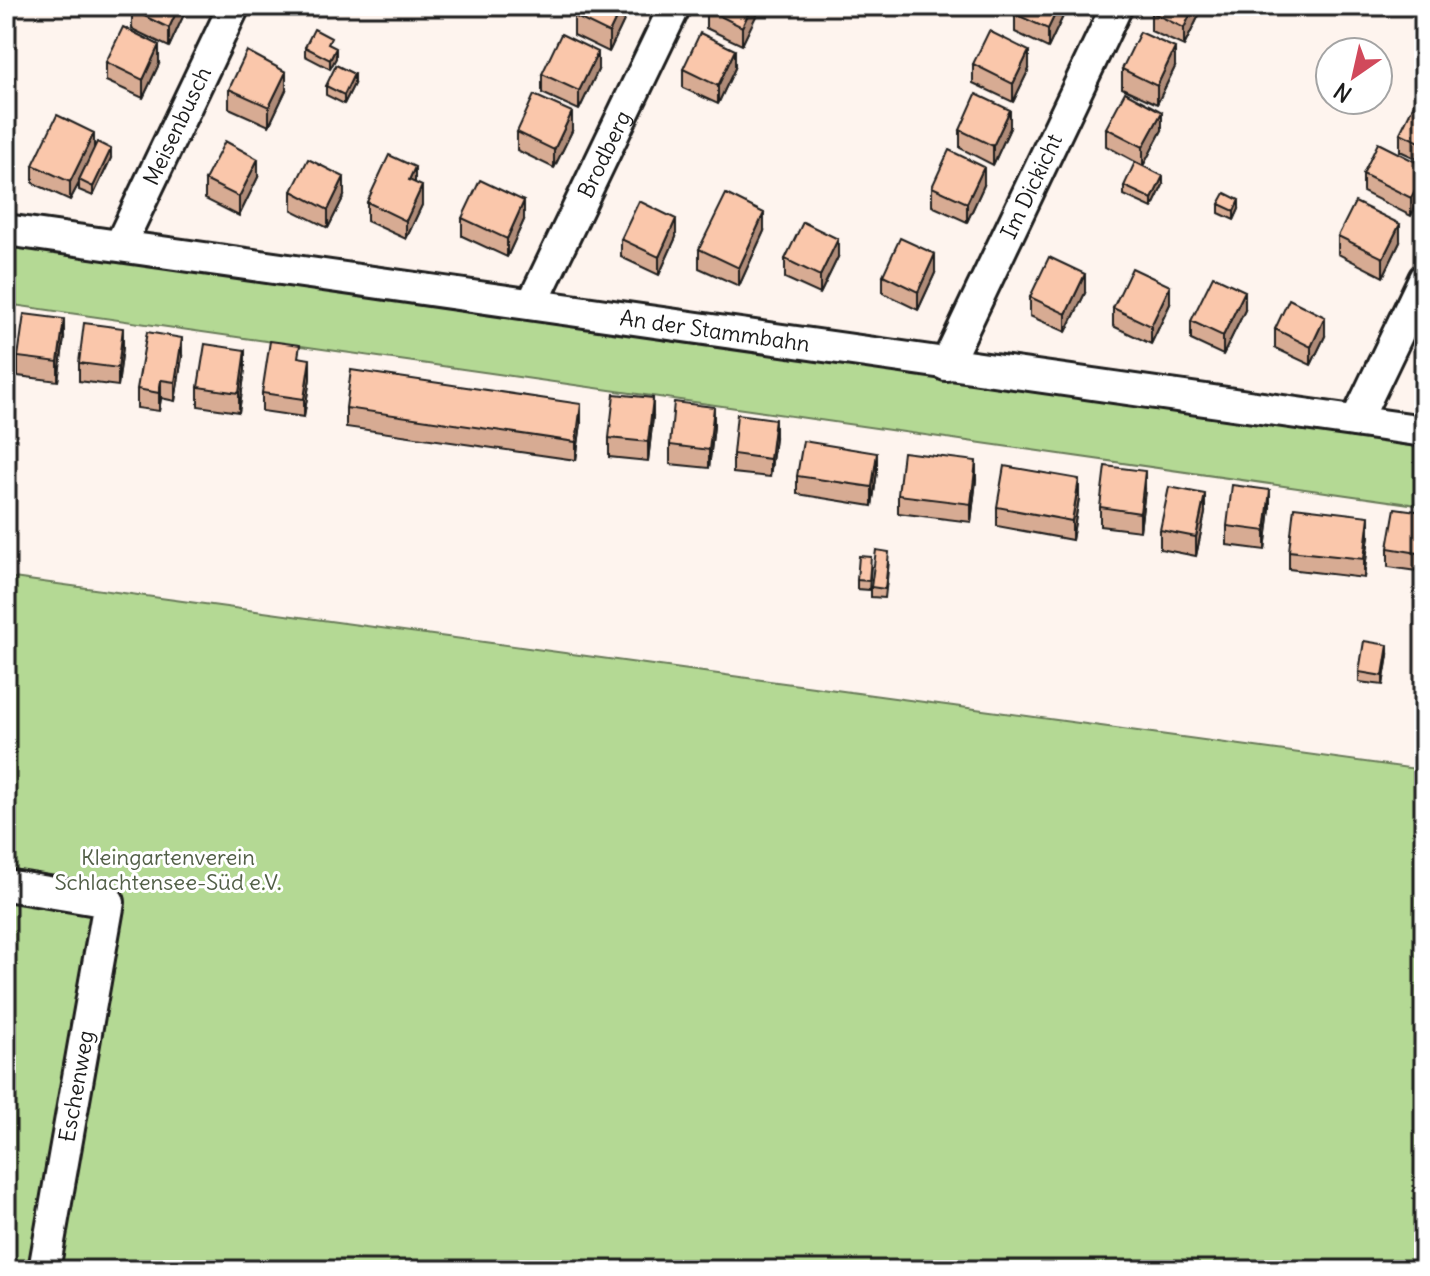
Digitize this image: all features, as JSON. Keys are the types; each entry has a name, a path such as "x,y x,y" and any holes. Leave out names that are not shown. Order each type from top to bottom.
{"street":[{"name":"Meisenbusch","path":"120,245 234,6"},
{"name":"Brodberg","path":"533,302 675,6"},
{"name":"Im Dickicht","path":"946,365 1117,6"},
{"name":"An der Stammbahn","path":"6,230 533,302 946,365 1424,431"},
{"path":"1356,421 1424,279"},
{"name":"Eschenweg","path":"6,885 109,902 44,1270"}],"green space":[{"path":"6,230 1424,431 1424,506 6,304"},
{"name":"Kleingartenverein Schlachtensee-Süd e.V.","path":"6,577 1424,770 1424,1270 6,1270"}],"building":[{"path":"134,6 179,6 169,28 132,10"},
{"path":"579,6 622,6 609,33 574,16"},
{"path":"708,6 752,6 742,27 706,9"},
{"path":"1019,6 1059,6 1048,29 1015,14"},
{"path":"1154,6 1194,6 1184,28 1151,12"},
{"path":"123,27 159,45 143,80 106,62"},
{"path":"314,29 331,38 328,44 336,48 330,60 305,47"},
{"path":"989,31 1029,51 1013,84 973,64"},
{"path":"1140,32 1175,48 1157,86 1122,69"},
{"path":"700,33 735,50 718,86 683,69"},
{"path":"561,34 598,52 579,91 542,74"},
{"path":"247,51 286,72 269,107 229,89"},
{"path":"336,65 354,74 344,95 326,86"},
{"path":"1125,92 1162,112 1143,147 1106,128"},
{"path":"976,94 1010,110 993,146 960,130"},
{"path":"534,95 572,112 554,150 517,132"},
{"path":"1418,96 1424,98 1424,144 1400,133"},
{"path":"57,115 94,133 70,182 33,165"},
{"path":"225,141 258,159 239,197 205,180"},
{"path":"97,142 111,149 93,187 79,180"},
{"path":"1378,143 1424,166 1411,198 1363,174"},
{"path":"949,150 984,167 967,203 932,187"},
{"path":"389,155 415,167 409,180 422,186 406,221 367,202"},
{"path":"308,159 344,177 328,210 292,191"},
{"path":"1135,162 1163,176 1152,199 1124,186"},
{"path":"480,180 524,201 507,239 462,218"},
{"path":"1225,193 1239,200 1234,211 1219,204"},
{"path":"726,194 764,213 739,268 699,249"},
{"path":"639,201 676,219 659,257 621,239"},
{"path":"1355,202 1400,224 1383,258 1338,236"},
{"path":"803,222 838,239 820,276 785,259"},
{"path":"900,238 935,254 918,292 883,275"},
{"path":"1049,257 1085,274 1066,314 1030,297"},
{"path":"1132,268 1170,286 1151,326 1113,308"},
{"path":"1213,276 1245,291 1223,336 1191,321"},
{"path":"1289,299 1325,317 1311,347 1275,329"},
{"path":"24,314 64,319 58,362 18,357"},
{"path":"84,323 123,328 118,368 79,363"},
{"path":"147,332 182,338 175,382 161,380 159,393 137,389"},
{"path":"270,341 300,345 298,357 310,359 304,399 262,393"},
{"path":"205,344 245,350 239,393 198,387"},
{"path":"351,370 581,404 576,442 346,408"},
{"path":"614,394 653,398 648,442 609,438"},
{"path":"674,402 714,407 709,450 670,445"},
{"path":"737,414 775,419 770,459 733,454"},
{"path":"803,441 877,453 872,487 797,476"},
{"path":"903,452 976,461 971,504 898,495"},
{"path":"1004,466 1079,479 1072,521 997,507"},
{"path":"1105,466 1145,471 1140,513 1100,507"},
{"path":"1232,485 1270,490 1265,531 1227,526"},
{"path":"1169,487 1205,494 1196,537 1160,530"},
{"path":"1294,507 1369,516 1364,559 1289,551"},
{"path":"1395,508 1424,512 1424,554 1388,548"},
{"path":"876,550 889,552 885,589 871,587"},
{"path":"859,556 871,557 869,581 857,580"},
{"path":"1364,641 1388,645 1383,676 1359,672"}]}
